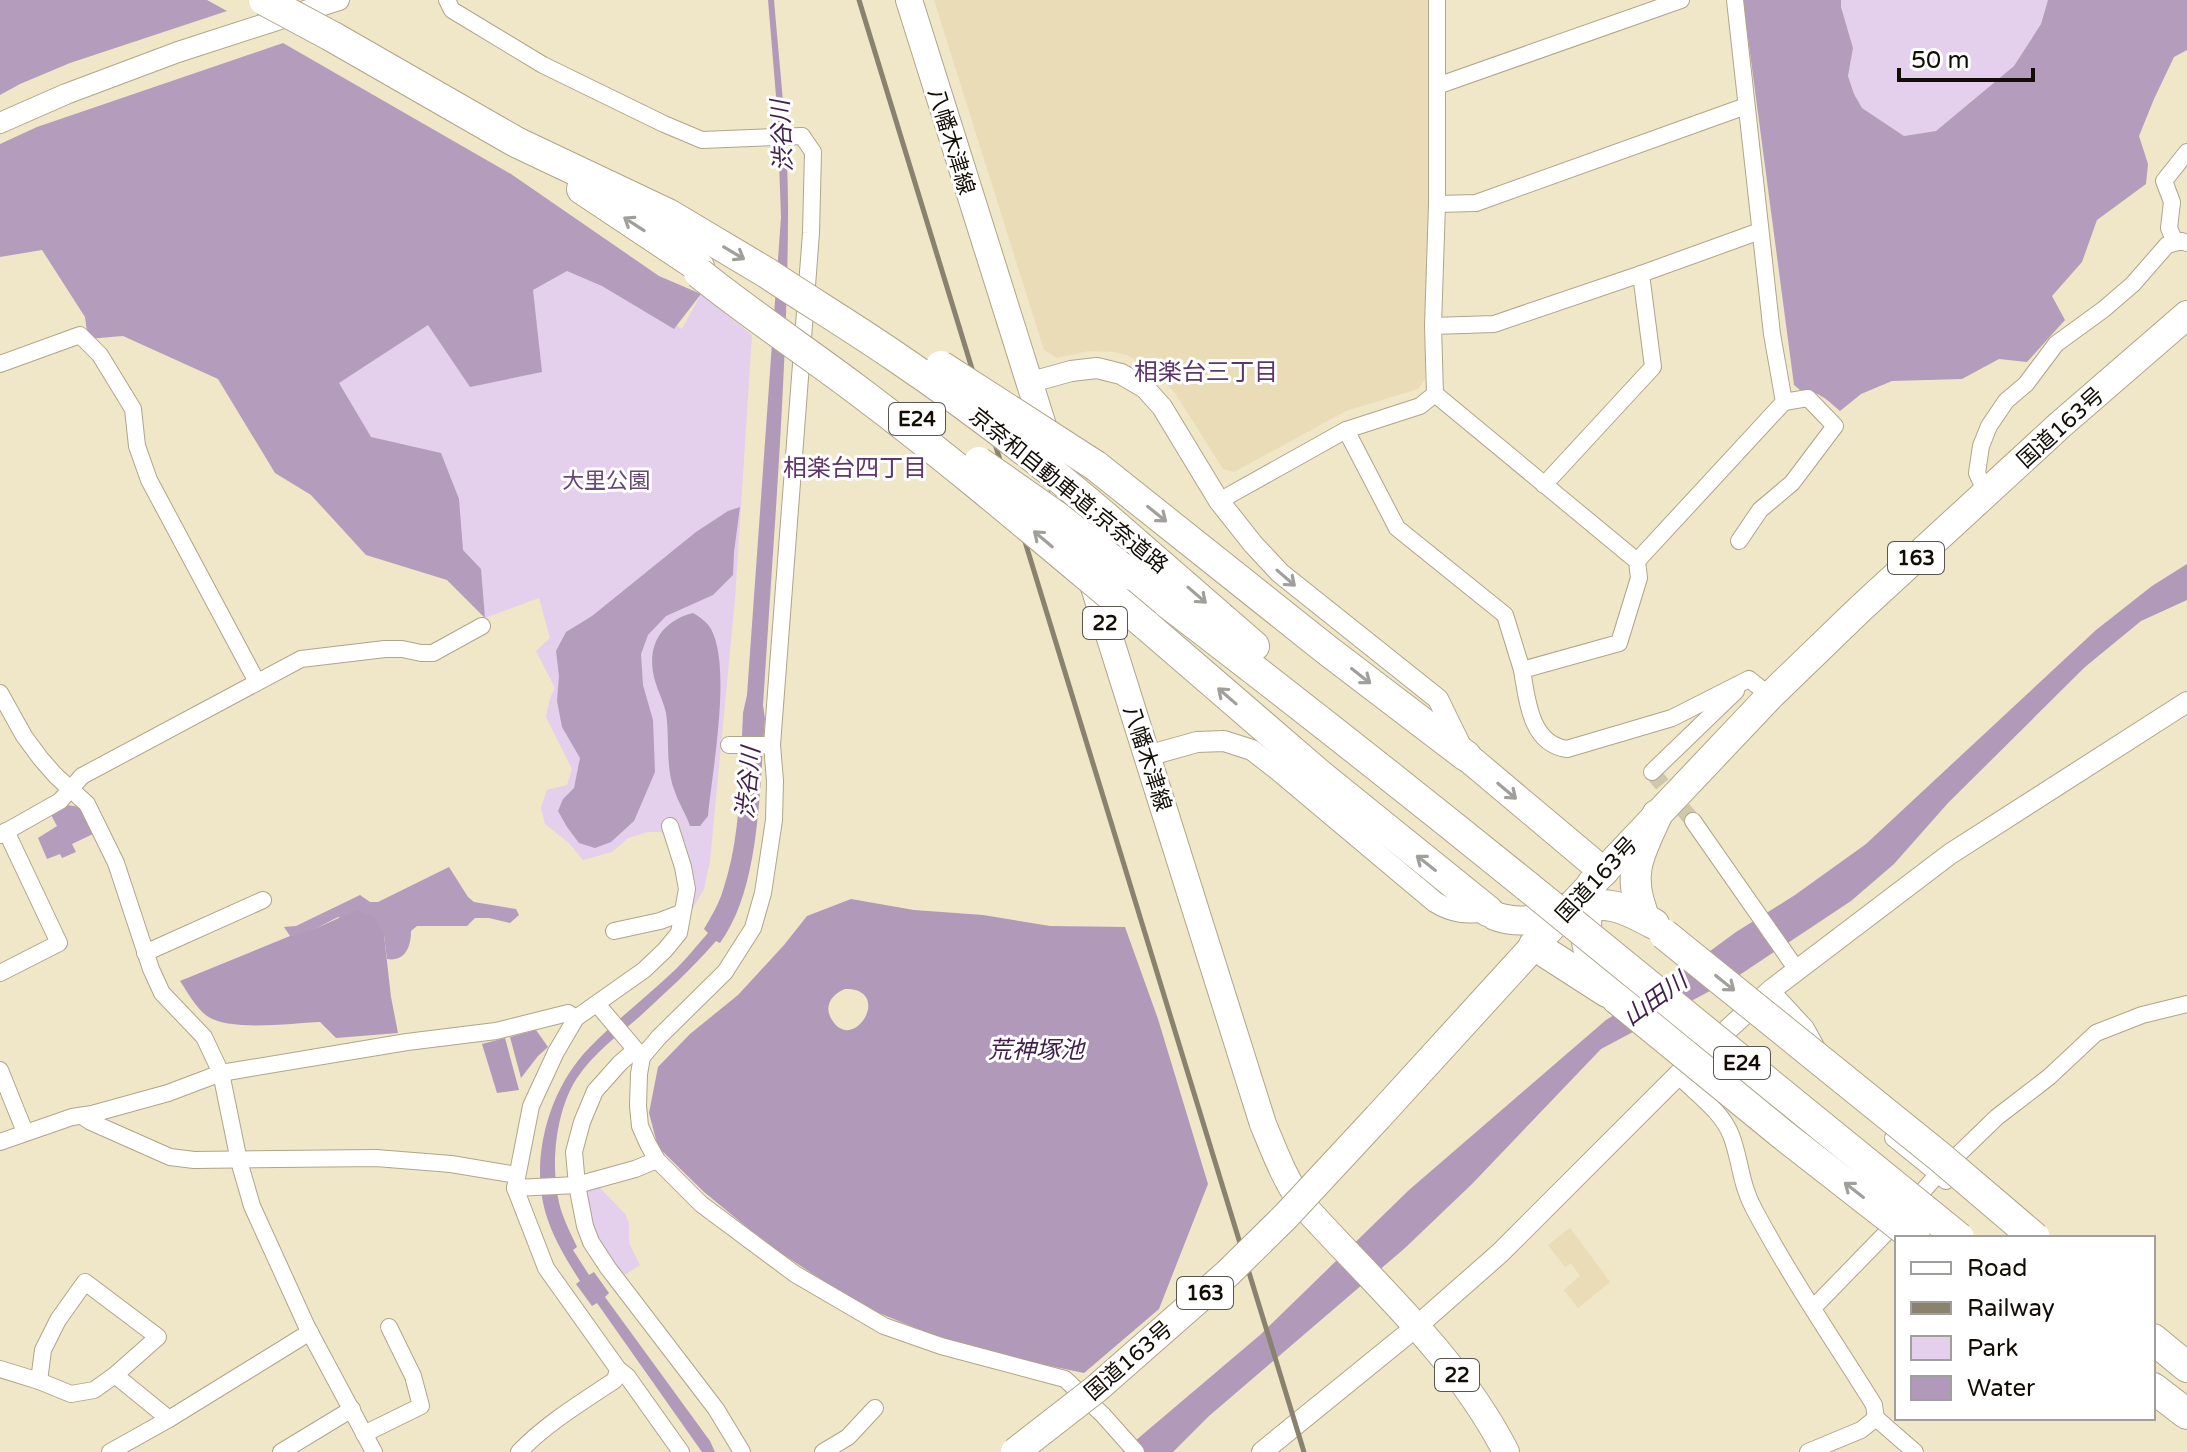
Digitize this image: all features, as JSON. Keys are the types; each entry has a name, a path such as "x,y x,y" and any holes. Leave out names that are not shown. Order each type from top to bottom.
{"highway":[{"name":"京奈和自動車道;京奈道路","path":"264,0 516,142 668,214 767,273 895,356 1029,453 1116,526 1251,642 1380,766"},
{"name":"京奈和自動車道;京奈道路","path":"516,142 1056,516 1380,766 1957,1236"},
{"path":"699,270 742,308 856,389 974,481 1321,776 1491,914 1534,945 1588,970 1617,999 1912,1236"},
{"path":"767,273 947,369 1096,466 1466,756 1555,831 1569,864 1569,890 1580,898 1654,923"},
{"name":"国道163号","path":"1015,1452 1096,1389 1227,1274 1286,1216 1653,819 1759,687 1860,609 2060,425 2187,315"},
{"path":"1555,831 1591,842 1603,842 1627,836 1653,819"},
{"path":"1653,819 1634,872 1636,896 1654,923 1940,1157 2030,1236"},
{"path":"1555,831 1580,898 1588,970"},
{"path":"1491,914 1517,922 1529,921 1580,898"},
{"path":"1491,914 1502,931 1506,955 1500,979 1493,991"},
{"path":"2155,1341 2187,1367"},
{"path":"2155,1390 2187,1414"},
{"path":"2155,1406 2187,1427"}],"main road":[{"name":"八幡木津線","path":"909,0 1263,1124 1278,1161 1292,1189 1328,1232 1398,1305 1462,1380 1506,1452"}],"street":[{"path":"0,123 66,94 178,52 339,0"},
{"path":"447,0 452,10 543,65 702,140 802,136 813,152 811,233 772,745 774,820 763,893 753,928 725,972 659,1037 620,1063 595,1091 574,1152 573,1185 591,1242 716,1409 742,1452"},
{"path":"1437,0 1435,394 1637,561 1639,578 1619,643 1522,670"},
{"path":"1437,86 1681,0"},
{"path":"1735,0 1772,334 1784,402"},
{"path":"1437,204 1476,203 1746,106"},
{"path":"1986,493 1977,473 1981,446 1989,426 2006,401 2026,384 2056,344 2133,284 2167,245 2181,242 2169,228 2172,202 2164,181 2187,152"},
{"path":"1433,326 1494,324 1760,231"},
{"path":"1544,485 1653,367 1641,274"},
{"path":"0,364 80,335 100,355 133,409 137,446 149,480 257,682"},
{"path":"1028,383 1071,371 1097,368 1121,374 1145,388 1162,407 1219,501 1253,544 1280,573 1438,699 1466,756"},
{"path":"1219,501 1346,430 1420,406 1435,394"},
{"path":"1637,561 1784,402 1808,398 1835,426 1792,483 1760,510 1739,541"},
{"path":"1346,430 1397,528 1505,615 1522,670 1531,716 1536,728 1557,747 1567,749 1672,718 1759,687"},
{"path":"0,973 59,943 3,833 60,801 82,776 301,659 385,649 433,653 482,626"},
{"path":"1652,772 1759,687"},
{"path":"0,693 24,736 56,776 87,804 116,863 145,953 162,993 204,1037 221,1073 239,1161 252,1206 288,1288 374,1452"},
{"path":"1262,1452 1417,1326 1500,1253 1678,1075 1771,990 1792,964 1950,854 2187,702"},
{"path":"1147,756 1197,742 1224,741 1252,750 1435,902 1449,911 1491,914"},
{"path":"729,745 772,745"},
{"path":"1693,821 1792,964"},
{"path":"670,826 687,889 679,933 644,970 600,1008 576,1018 531,1106 519,1183 546,1268 681,1452"},
{"path":"145,953 263,900"},
{"path":"614,931 681,913"},
{"path":"1771,990 1806,1028 1844,1097 1937,1175 2029,1236"},
{"path":"1813,1308 1937,1175 1997,1117 2049,1077 2096,1033 2142,1015 2187,1004"},
{"path":"600,1008 636,1050 640,1126 657,1160 701,1204 795,1274 884,1326 941,1346 1065,1379 1136,1452"},
{"path":"0,1142 25,1132 168,1093 221,1073 407,1042 496,1031 568,1013 576,1018"},
{"path":"0,1070 6,1096 25,1132"},
{"path":"1678,1075 1714,1110 1731,1135 1748,1198 1874,1405 1876,1418 1915,1452"},
{"path":"82,1116 170,1157 194,1160 376,1158 451,1164 519,1183 573,1185 657,1160"},
{"path":"0,1369 71,1394 94,1390 158,1337 85,1282 58,1320 43,1350 39,1381"},
{"path":"364,1434 421,1406 413,1376 389,1327"},
{"path":"110,1452 310,1332"},
{"path":"2155,1333 2187,1357"},
{"path":"521,1451 560,1417 615,1380 618,1369"},
{"path":"115,1375 169,1419"},
{"path":"823,1452 848,1437 875,1408"},
{"path":"281,1452 352,1409"},
{"path":"1808,1452 1861,1430 1876,1418"}],"shaded area":[{"path":"0,0 207,0 227,11 70,63 0,95"},
{"path":"934,0 1431,0 1425,379 1418,389 1346,411 1234,472 1223,469 1175,393 1150,368 1127,355 1114,352 1089,351 1057,358 1044,350"},
{"path":"1743,0 1841,0 1853,48 1848,76 1854,94 1862,108 1904,136 1936,131 2014,66 2041,24 2048,0 2187,0 2187,50 2174,57 2139,136 2148,164 2146,184 2097,220 2082,262 2052,296 2065,320 2027,362 1999,359 1962,379 1892,381 1861,394 1840,411 1822,396 1800,390 1794,385"},
{"path":"283,43 511,174 659,276 701,294 674,329 602,286 567,271 533,290 542,372 470,387 428,325 339,383 371,437 441,453 459,499 463,550 481,569 485,618 447,580 366,555 311,495 275,473 218,379 123,336 88,339 85,317 42,250 0,257 0,144 37,127"},
{"path":"740,507 733,575 713,595 666,616 648,635 641,654 643,685 653,720 655,772 634,821 611,842 595,848 579,843 558,811 563,799 574,788 580,758 562,727 557,701 559,676 556,651 566,632 592,616 696,532 728,511"},
{"path":"66,805 81,807 93,834 72,844 76,852 62,858 60,854 47,859 38,838 57,826 50,813"},
{"path":"449,867 474,902 516,909 519,915 510,923 475,918 467,926 417,926 411,931 406,952 393,959 387,959 384,935 338,917 305,934 290,936 284,927 296,926 360,895 370,902 378,902"},
{"path":"1570,1228 1610,1282 1578,1308 1564,1290 1580,1276 1571,1263 1565,1267 1548,1245"}],"green space":[{"path":"1841,0 2048,0 2041,24 2014,66 1936,131 1904,136 1862,108 1854,94 1848,76 1853,48"},
{"name":"大里公園","path":"503,222 682,329 701,294 752,335 735,599 710,861 704,889 689,915 682,849 661,832 628,838 612,852 583,860 569,843 545,824 541,808 547,790 567,785 572,769 546,717 555,688 536,651 550,638 539,598 485,618 447,580 338,383 428,324 478,383 517,377"},
{"path":"600,1188 626,1215 629,1243 640,1265 623,1276 599,1243 581,1190"}],"water":[{"name":"渋谷川","path":"768,0 774,0 786,137 787,280 763,705 765,719 751,865 733,920 720,943 716,941 678,981 598,1053 577,1078 563,1108 555,1162 562,1213 577,1247 573,1250 589,1275 594,1272 609,1293 605,1297 715,1452 702,1452 597,1303 592,1306 576,1284 580,1281 555,1238 545,1211 540,1168 547,1123 564,1082 590,1047 676,969 708,933 704,929 721,895 734,847 781,217 777,108"},
{"name":"山田川","path":"2187,564 2187,600 2141,621 2085,667 1948,803 1894,864 1851,901 1738,976 1601,1049 1472,1184 1405,1248 1209,1416 1173,1452 1122,1452 1260,1335 1409,1190 1606,1020 1668,982 1866,844 2096,630 2152,586"},
{"path":"693,613 711,629 720,668 719,720 708,816 700,826 690,826 672,783 666,713 652,661 661,634 674,621"},
{"name":"荒神塚池","path":"851,899 914,910 983,915 1050,926 1125,927 1158,1019 1208,1184 1159,1309 1084,1373 1003,1356 928,1333 879,1313 766,1243 704,1192 658,1147 649,1113 658,1067 690,1034 738,995 807,916","holes":["845,989 859,991 867,998 865,1017 850,1030 841,1029 829,1015 830,1001"]},
{"path":"358,910 376,919 384,935 398,1033 336,1038 320,1022 245,1025 217,1021 199,1009 180,981 316,928"},
{"path":"536,1030 548,1047 521,1078 510,1037"},
{"path":"505,1038 519,1090 497,1093 482,1044"}],"tunnel":[{"path":"1652,772 1693,821"}],"railway":[{"path":"859,0 1304,1452"}],"district":[{"name":"相楽台三丁目","path":"1206,372"},
{"name":"相楽台四丁目","path":"855,468"}]}
